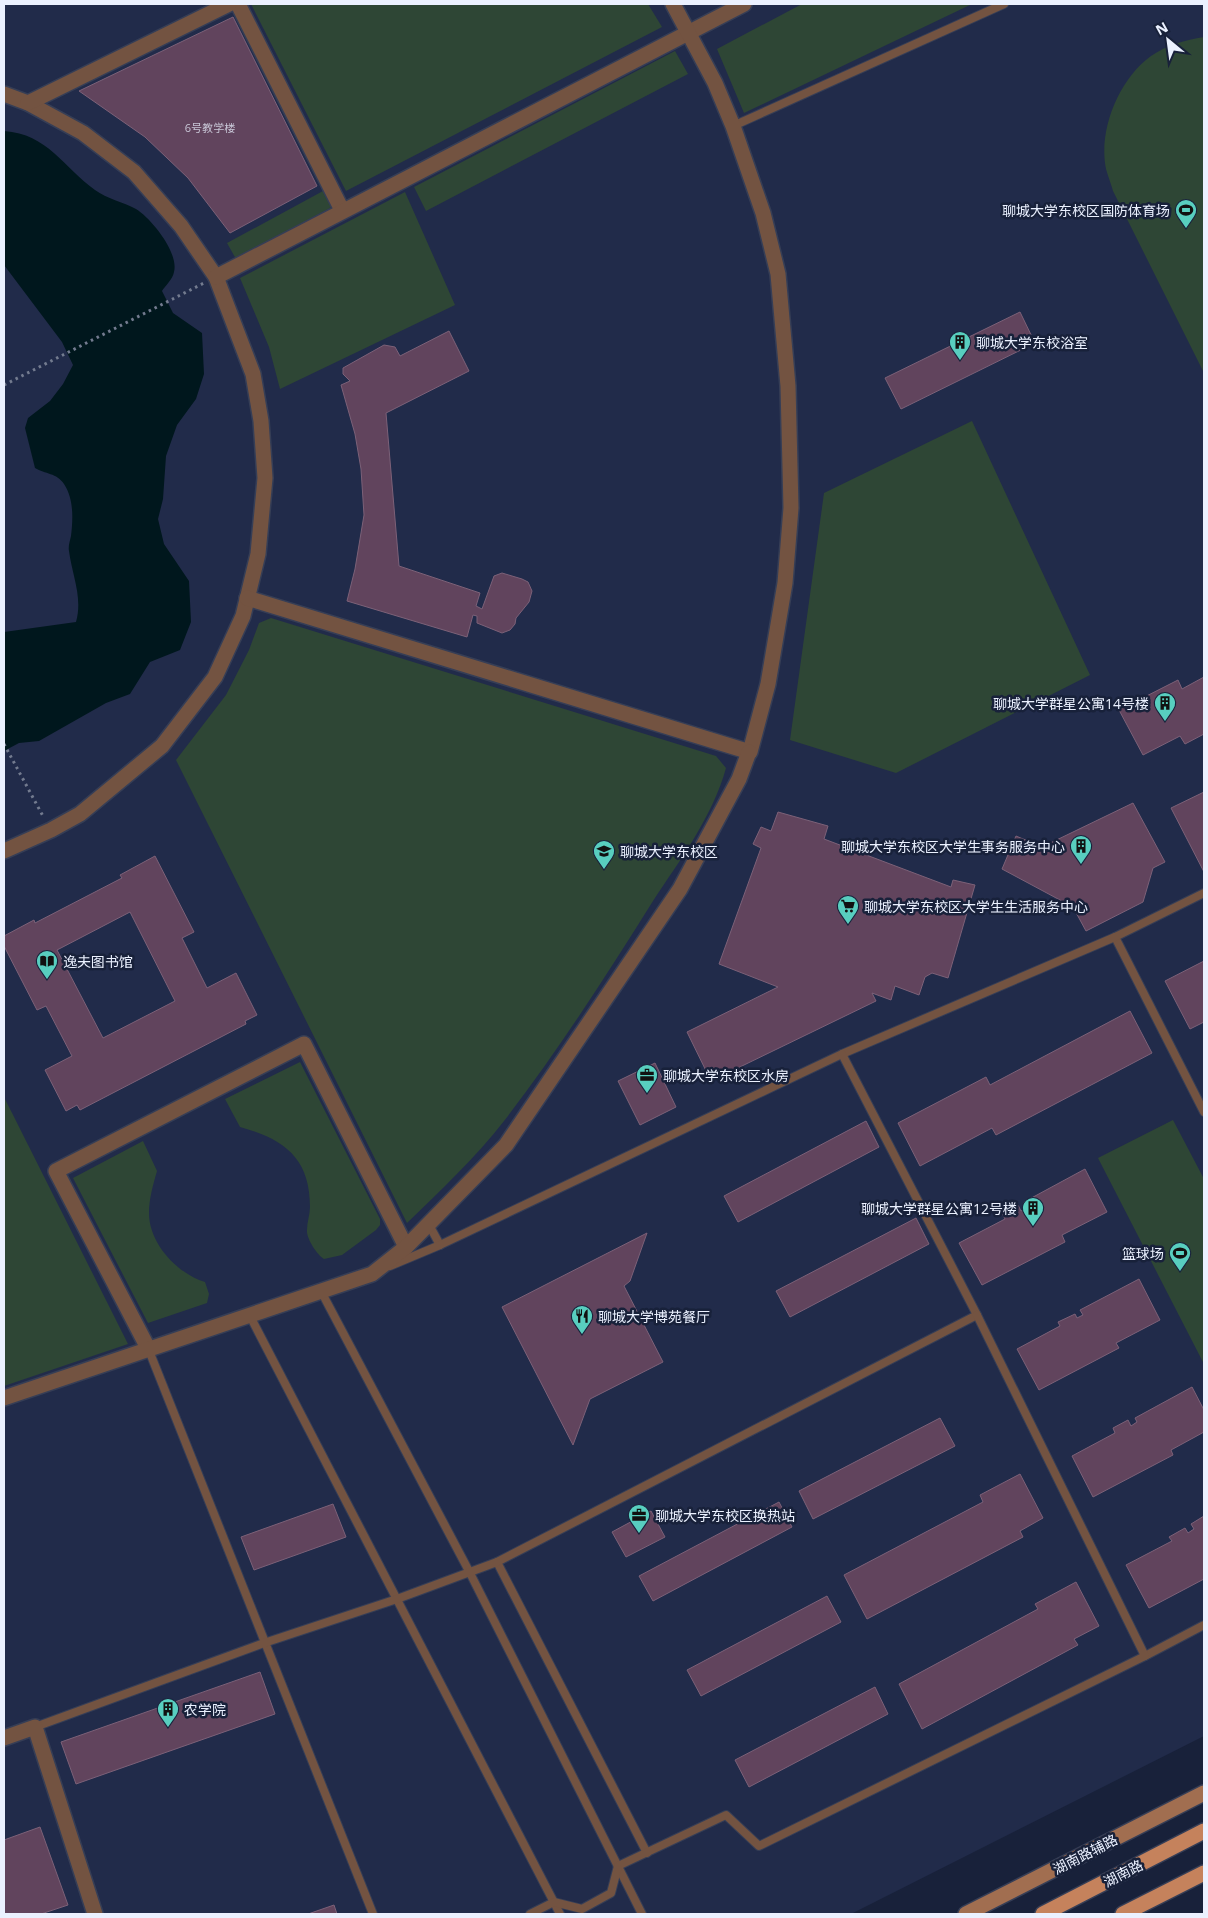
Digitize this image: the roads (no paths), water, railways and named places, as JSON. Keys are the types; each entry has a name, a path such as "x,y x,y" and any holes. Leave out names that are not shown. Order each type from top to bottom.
{"main road":[{"name":"湖南路","path":"1043,1914 1204,1831"},
{"path":"1123,1914 1204,1873"}],"street":[{"path":"28,103 229,4"},
{"path":"238,4 342,210"},
{"path":"4,1398 148,1348 322,1293 372,1274 406,1247 506,1146 684,882 739,779 749,752 768,684 785,584 791,508 788,386 778,274 763,212 716,83 673,4"},
{"path":"216,277 342,210 744,4"},
{"path":"4,94 28,103 83,133 134,172 181,226 216,277 253,374 261,421 265,478 258,554 243,616 215,677 162,746 80,814 51,830 4,851"},
{"path":"247,598 749,752"},
{"path":"148,1348 56,1171 304,1044 406,1247"},
{"path":"4,1738 35,1727 95,1914"},
{"name":"湖南路辅路","path":"966,1914 1204,1794"}],"lane":[{"path":"733,126 1004,4"},
{"path":"372,1274 440,1245 842,1054 1115,937 1204,893"},
{"path":"1115,937 1204,1112"},
{"path":"842,1054 977,1315 1145,1656"},
{"path":"428,1223 440,1245"},
{"path":"322,1293 470,1573 642,1914"},
{"path":"35,1727 264,1643 397,1599 497,1562 977,1315"},
{"path":"250,1316 560,1914"},
{"path":"148,1348 373,1914"},
{"path":"497,1562 647,1853"},
{"path":"618,1866 726,1815 759,1846 1145,1656 1204,1625"},
{"path":"530,1914 554,1902 582,1909 604,1897 611,1893 618,1866"}],"place":[{"name":"聊城大学东校区国防体育场","path":"1186,229"},
{"name":"聊城大学东校浴室","path":"960,361"},
{"name":"聊城大学群星公寓14号楼","path":"1165,722"},
{"name":"聊城大学东校区大学生事务服务中心","path":"1081,865"},
{"name":"聊城大学东校区","path":"604,870"},
{"name":"聊城大学东校区大学生生活服务中心","path":"848,925"},
{"name":"逸夫图书馆","path":"47,980"},
{"name":"聊城大学东校区水房","path":"647,1094"},
{"name":"聊城大学群星公寓12号楼","path":"1033,1227"},
{"name":"篮球场","path":"1180,1272"},
{"name":"聊城大学博苑餐厅","path":"582,1335"},
{"name":"聊城大学东校区换热站","path":"639,1534"},
{"name":"农学院","path":"168,1728"}]}
